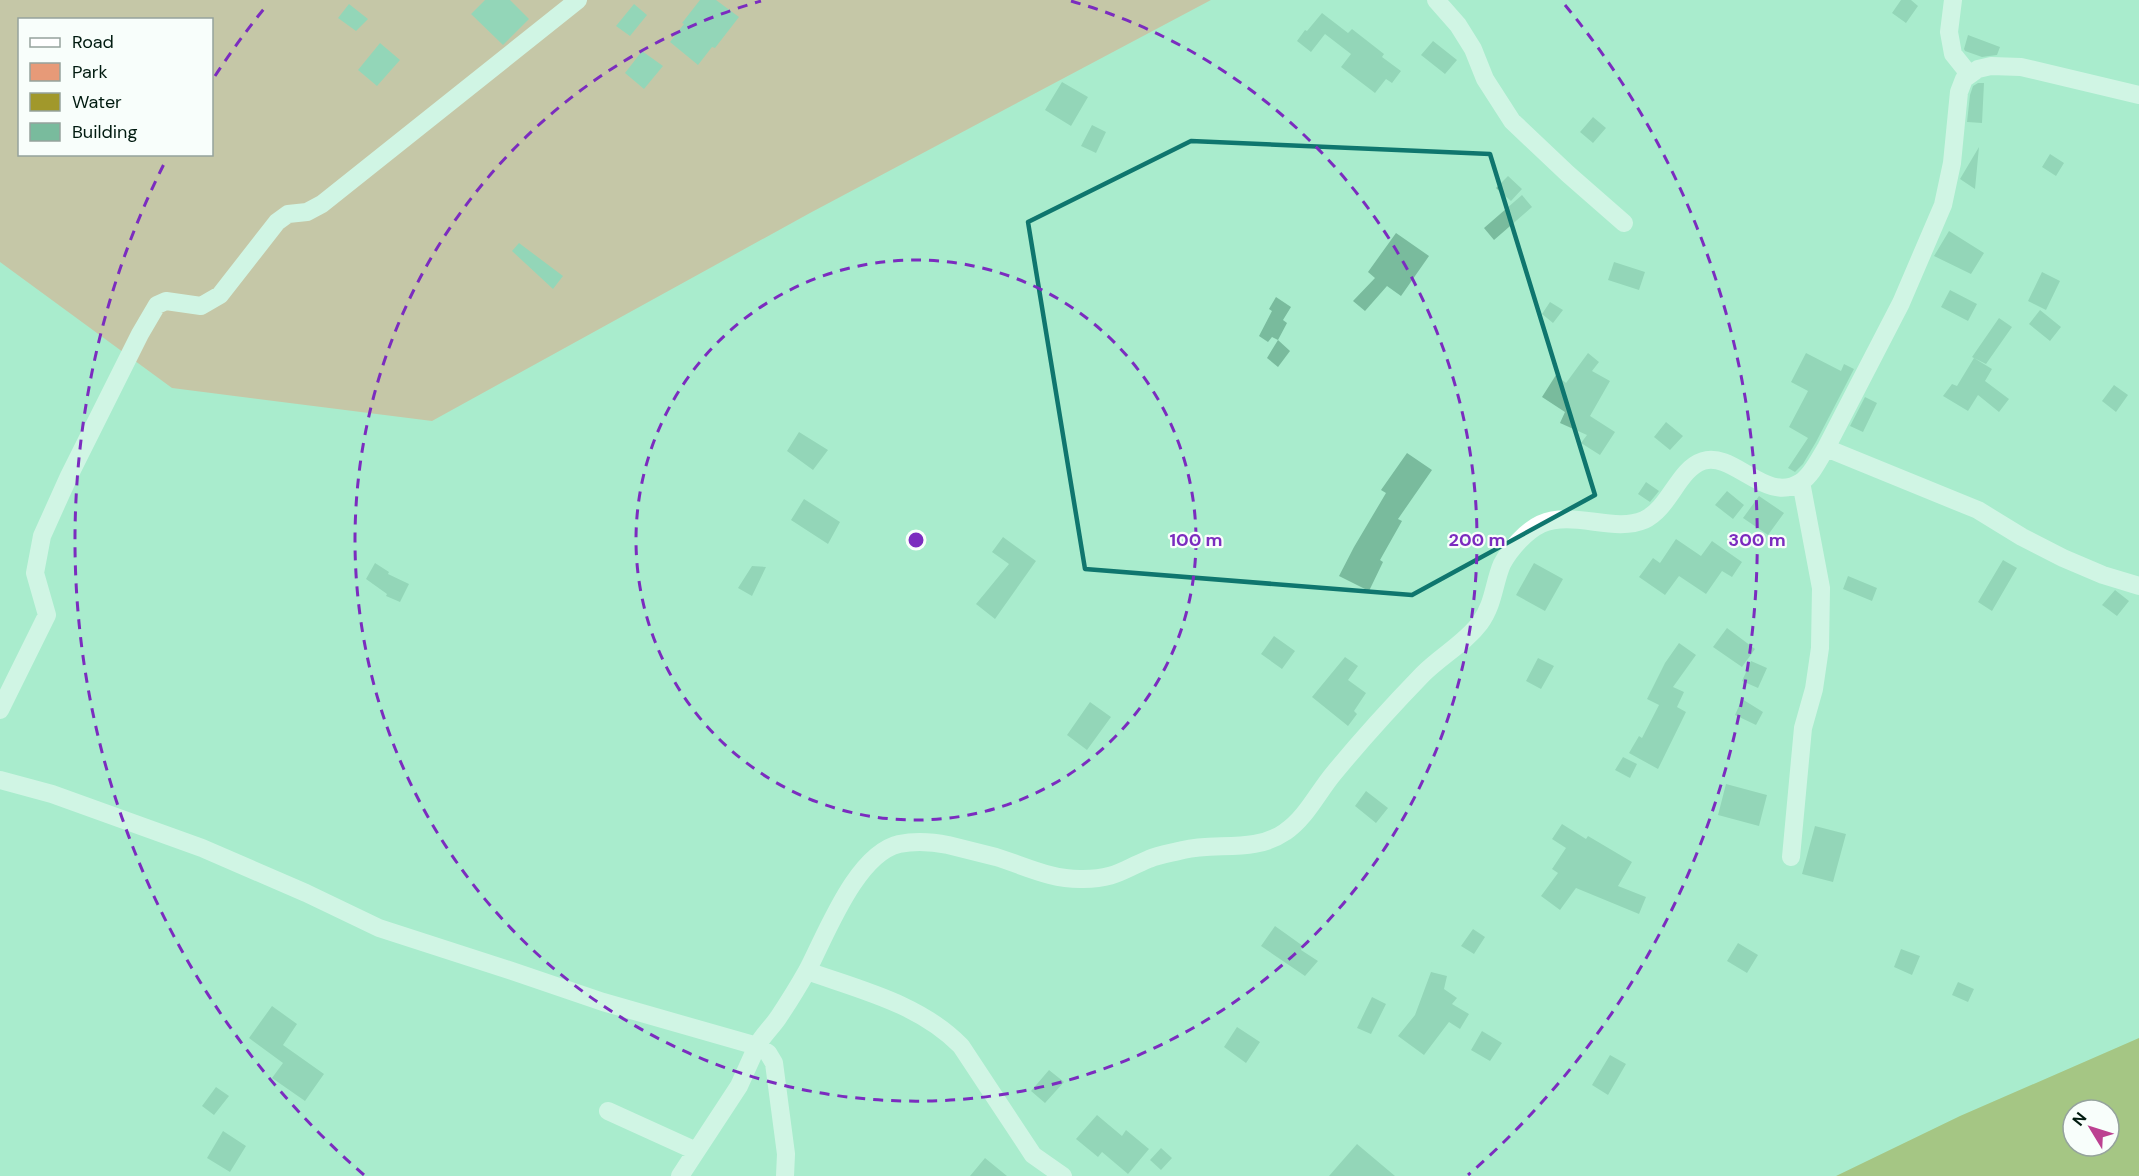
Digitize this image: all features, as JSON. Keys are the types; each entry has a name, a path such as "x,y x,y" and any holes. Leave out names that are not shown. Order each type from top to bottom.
{"street":[{"path":"0,710 46,615 35,573 42,536 102,409 158,304 166,301 201,306 220,295 277,222 288,214 307,212 322,204 578,0"},
{"path":"1436,0 1458,25 1473,49 1490,88 1512,121 1624,224"},
{"path":"1953,0 1949,32 1953,54 1970,74"},
{"path":"680,1176 739,1086 757,1046 807,971 841,900 879,854 897,844 917,842 945,844 1051,876 1081,879 1114,876 1152,858 1192,848 1241,846 1262,842 1285,833 1304,814 1332,774 1426,671 1451,652 1480,622 1494,594 1502,564 1523,537 1542,523 1571,519 1628,523 1646,519 1665,503 1688,471 1704,460 1723,462 1761,483 1783,488 1801,482 1826,448 1901,303 1943,205 1952,163 1959,92 1964,80 1970,74 1978,69 1991,66 2021,67 2139,95"},
{"path":"1826,448 1978,510 2022,537 2063,558 2103,575 2139,586"},
{"path":"1791,857 1803,728 1814,689 1820,648 1821,588 1801,482"},
{"path":"0,780 52,794 202,848 380,928 603,1002 757,1046 768,1053 774,1063 786,1154 785,1176"},
{"path":"807,971 902,1004 946,1030 962,1046 1033,1155 1063,1176"},
{"path":"608,1111 696,1151"}],"highlighted area":[{"path":"1191,141 1490,154 1595,495 1412,595 1085,569 1028,222"}],"green space":[{"path":"0,0 1211,0 810,213 432,421 172,388 0,262"}],"water":[{"path":"2139,1038 2139,1176 1836,1176 1960,1116"}],"building":[{"path":"485,0 510,0 529,19 503,45 471,14"},
{"path":"700,0 716,0 739,17 715,48 712,47 698,65 670,42"},
{"path":"1901,0 1911,0 1918,6 1906,23 1892,13"},
{"path":"349,4 368,19 356,31 338,18"},
{"path":"634,4 647,15 630,36 616,26"},
{"path":"1322,13 1348,33 1352,29 1384,54 1382,57 1401,71 1392,83 1386,79 1375,93 1341,67 1351,54 1325,34 1311,52 1297,41"},
{"path":"1968,35 2000,47 1997,55 1982,57 1965,51"},
{"path":"1433,41 1457,60 1445,74 1421,55"},
{"path":"380,43 400,60 377,86 358,70"},
{"path":"642,51 663,66 644,89 625,73"},
{"path":"1062,82 1088,97 1071,126 1045,110"},
{"path":"1984,83 1982,123 1967,122 1970,95 1973,86"},
{"path":"1593,117 1606,128 1593,143 1580,132"},
{"path":"1092,125 1106,132 1096,153 1081,146"},
{"path":"1979,147 1975,189 1960,179"},
{"path":"2050,154 2064,163 2056,176 2042,167"},
{"path":"1508,176 1522,189 1511,201 1496,188"},
{"path":"1522,195 1532,207 1494,240 1484,228"},
{"path":"1949,231 1984,253 1971,274 1934,256"},
{"path":"1396,233 1429,256 1401,296 1387,286 1365,311 1353,301 1375,278 1368,272"},
{"path":"519,243 563,276 553,289 512,251"},
{"path":"1614,262 1645,272 1639,290 1608,280"},
{"path":"2042,272 2060,281 2046,310 2028,301"},
{"path":"1950,290 1977,304 1968,321 1941,307"},
{"path":"1276,297 1291,307 1283,320 1287,323 1278,340 1272,337 1268,342 1259,336 1272,311 1269,309"},
{"path":"1550,302 1563,310 1553,323 1542,314"},
{"path":"2040,310 2061,327 2050,341 2029,324"},
{"path":"1999,318 2012,327 1986,364 1972,357"},
{"path":"1278,340 1290,351 1278,367 1267,358"},
{"path":"1588,353 1599,362 1592,371 1610,381 1590,416 1615,432 1600,455 1581,443 1587,435 1560,423 1565,412 1542,397 1556,375 1566,383"},
{"path":"1806,353 1841,371 1844,364 1854,369 1816,442 1803,464 1795,472 1788,468 1808,438 1789,427 1808,391 1791,382"},
{"path":"1974,358 1992,369 1985,381 2009,399 1999,412 1978,395 1968,411 1943,396 1952,384 1957,386"},
{"path":"2114,385 2128,395 2116,412 2102,401"},
{"path":"1865,397 1877,403 1863,432 1850,426"},
{"path":"1666,422 1683,436 1670,450 1654,437"},
{"path":"799,432 828,450 813,470 787,451"},
{"path":"1407,453 1432,470 1398,519 1402,521 1380,560 1383,562 1369,591 1339,576 1386,493 1381,490"},
{"path":"1646,482 1659,491 1650,502 1638,494"},
{"path":"1727,491 1744,505 1733,519 1715,505"},
{"path":"1759,496 1784,513 1768,535 1743,518"},
{"path":"804,499 840,522 828,544 791,520"},
{"path":"1003,537 1036,561 995,619 976,604 1009,564 992,552"},
{"path":"1676,539 1701,556 1712,541 1742,562 1732,577 1722,571 1706,594 1679,576 1665,595 1639,577 1653,558 1660,563"},
{"path":"2003,560 2017,568 1992,611 1978,602"},
{"path":"375,563 389,572 388,574 409,584 400,602 386,596 387,594 366,579"},
{"path":"1534,563 1563,579 1545,611 1516,595"},
{"path":"752,566 766,567 752,596 738,588"},
{"path":"1848,576 1877,588 1872,601 1843,589"},
{"path":"2115,590 2129,601 2117,616 2102,605"},
{"path":"1727,628 1755,649 1742,667 1713,647"},
{"path":"1274,636 1295,651 1282,669 1261,654"},
{"path":"1679,643 1696,655 1673,687 1684,692 1677,707 1686,712 1658,769 1629,753 1639,736 1642,738 1659,705 1647,699 1665,663"},
{"path":"1345,657 1358,666 1348,680 1366,693 1354,711 1357,714 1348,726 1312,697"},
{"path":"1538,658 1554,666 1541,689 1526,681"},
{"path":"1751,661 1767,668 1758,688 1742,681"},
{"path":"1742,699 1763,712 1756,725 1735,715"},
{"path":"1090,702 1111,717 1087,750 1067,735"},
{"path":"1623,757 1637,764 1630,778 1615,770"},
{"path":"1726,784 1767,795 1759,826 1718,815"},
{"path":"1366,791 1388,808 1376,823 1355,806"},
{"path":"1562,824 1586,839 1588,836 1632,862 1618,886 1646,897 1639,914 1576,888 1560,910 1541,896 1558,873 1552,869 1566,848 1552,839"},
{"path":"1815,826 1846,834 1833,882 1802,874"},
{"path":"1275,926 1303,946 1301,950 1318,961 1305,976 1261,946"},
{"path":"1473,929 1485,937 1474,954 1461,946"},
{"path":"1738,943 1758,955 1747,973 1727,961"},
{"path":"1901,949 1920,956 1912,975 1894,967"},
{"path":"1431,972 1447,976 1444,989 1457,998 1452,1004 1469,1014 1460,1029 1449,1022 1424,1055 1398,1036 1415,1015"},
{"path":"1958,982 1974,989 1968,1002 1952,995"},
{"path":"1372,997 1386,1004 1371,1034 1357,1028"},
{"path":"272,1006 297,1024 283,1045 324,1074 305,1101 272,1078 283,1063 249,1038"},
{"path":"1237,1027 1260,1042 1246,1063 1224,1047"},
{"path":"1482,1031 1502,1043 1490,1061 1471,1050"},
{"path":"1610,1055 1626,1064 1608,1095 1592,1085"},
{"path":"1049,1070 1064,1082 1045,1103 1031,1091"},
{"path":"216,1087 229,1096 214,1115 202,1106"},
{"path":"1097,1115 1122,1136 1126,1130 1149,1149 1128,1174 1102,1152 1098,1157 1076,1139"},
{"path":"223,1131 246,1146 230,1172 207,1158"},
{"path":"1357,1144 1395,1176 1329,1176"},
{"path":"1161,1148 1172,1158 1161,1170 1150,1160"},
{"path":"985,1158 1007,1176 970,1176"}]}
